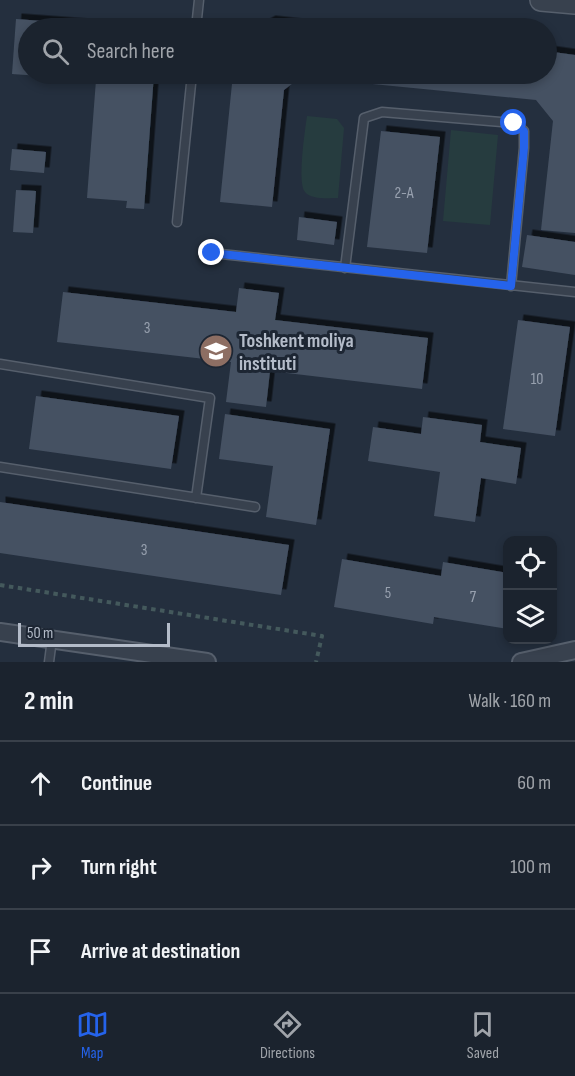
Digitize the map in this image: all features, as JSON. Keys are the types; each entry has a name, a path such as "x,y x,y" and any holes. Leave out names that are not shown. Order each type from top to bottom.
{"street":[{"path":"541,0 568,2"},
{"path":"0,632 207,662"},
{"path":"521,662 575,650"}],"lane":[{"path":"197,18 199,0"},
{"path":"177,222 191,84"},
{"path":"345,268 364,117 382,112 514,123 524,131 524,148 511,286"},
{"path":"212,253 575,292"},
{"path":"0,364 210,398 196,498"},
{"path":"0,467 255,507"},
{"path":"49,662 52,639"}],"path":[{"path":"0,585 322,636 316,662"}],"green space":[{"path":"307,116 337,119 344,128 338,198 311,196 305,192 303,187 302,156"},
{"path":"451,130 498,135 490,225 443,221"}],"building":[{"path":"16,19 18,19 18,74 12,74"},
{"path":"557,53 575,55 575,233 541,230 553,121 536,100 373,84 557,84"},
{"path":"96,84 153,84 144,209 126,208 127,201 87,198"},
{"path":"232,84 292,84 284,90 272,207 220,202"},
{"path":"381,131 440,137 427,253 367,247"},
{"path":"12,149 46,152 44,173 10,170"},
{"path":"16,190 36,191 33,233 13,232"},
{"path":"299,217 337,222 334,245 297,240"},
{"path":"527,235 575,242 575,275 522,267"},
{"path":"239,288 279,293 275,320 428,338 422,389 270,371 266,407 226,402 231,362 57,342 63,292 236,312"},
{"path":"518,320 570,327 555,436 503,429"},
{"path":"36,396 179,416 171,469 29,449"},
{"path":"225,414 330,429 316,525 266,517 273,466 219,459"},
{"path":"423,417 482,425 480,442 521,448 516,484 481,478 475,522 434,516 440,472 368,461 373,427 421,434"},
{"path":"0,502 289,545 281,595 0,553"},
{"path":"342,559 441,576 443,562 503,572 503,628 434,617 433,624 334,607"}],"place":[{"name":"Toshkent moliya instituti","path":"216,351"}],"route":[{"path":"212,253 511,286 524,148 524,131 514,123"}]}
